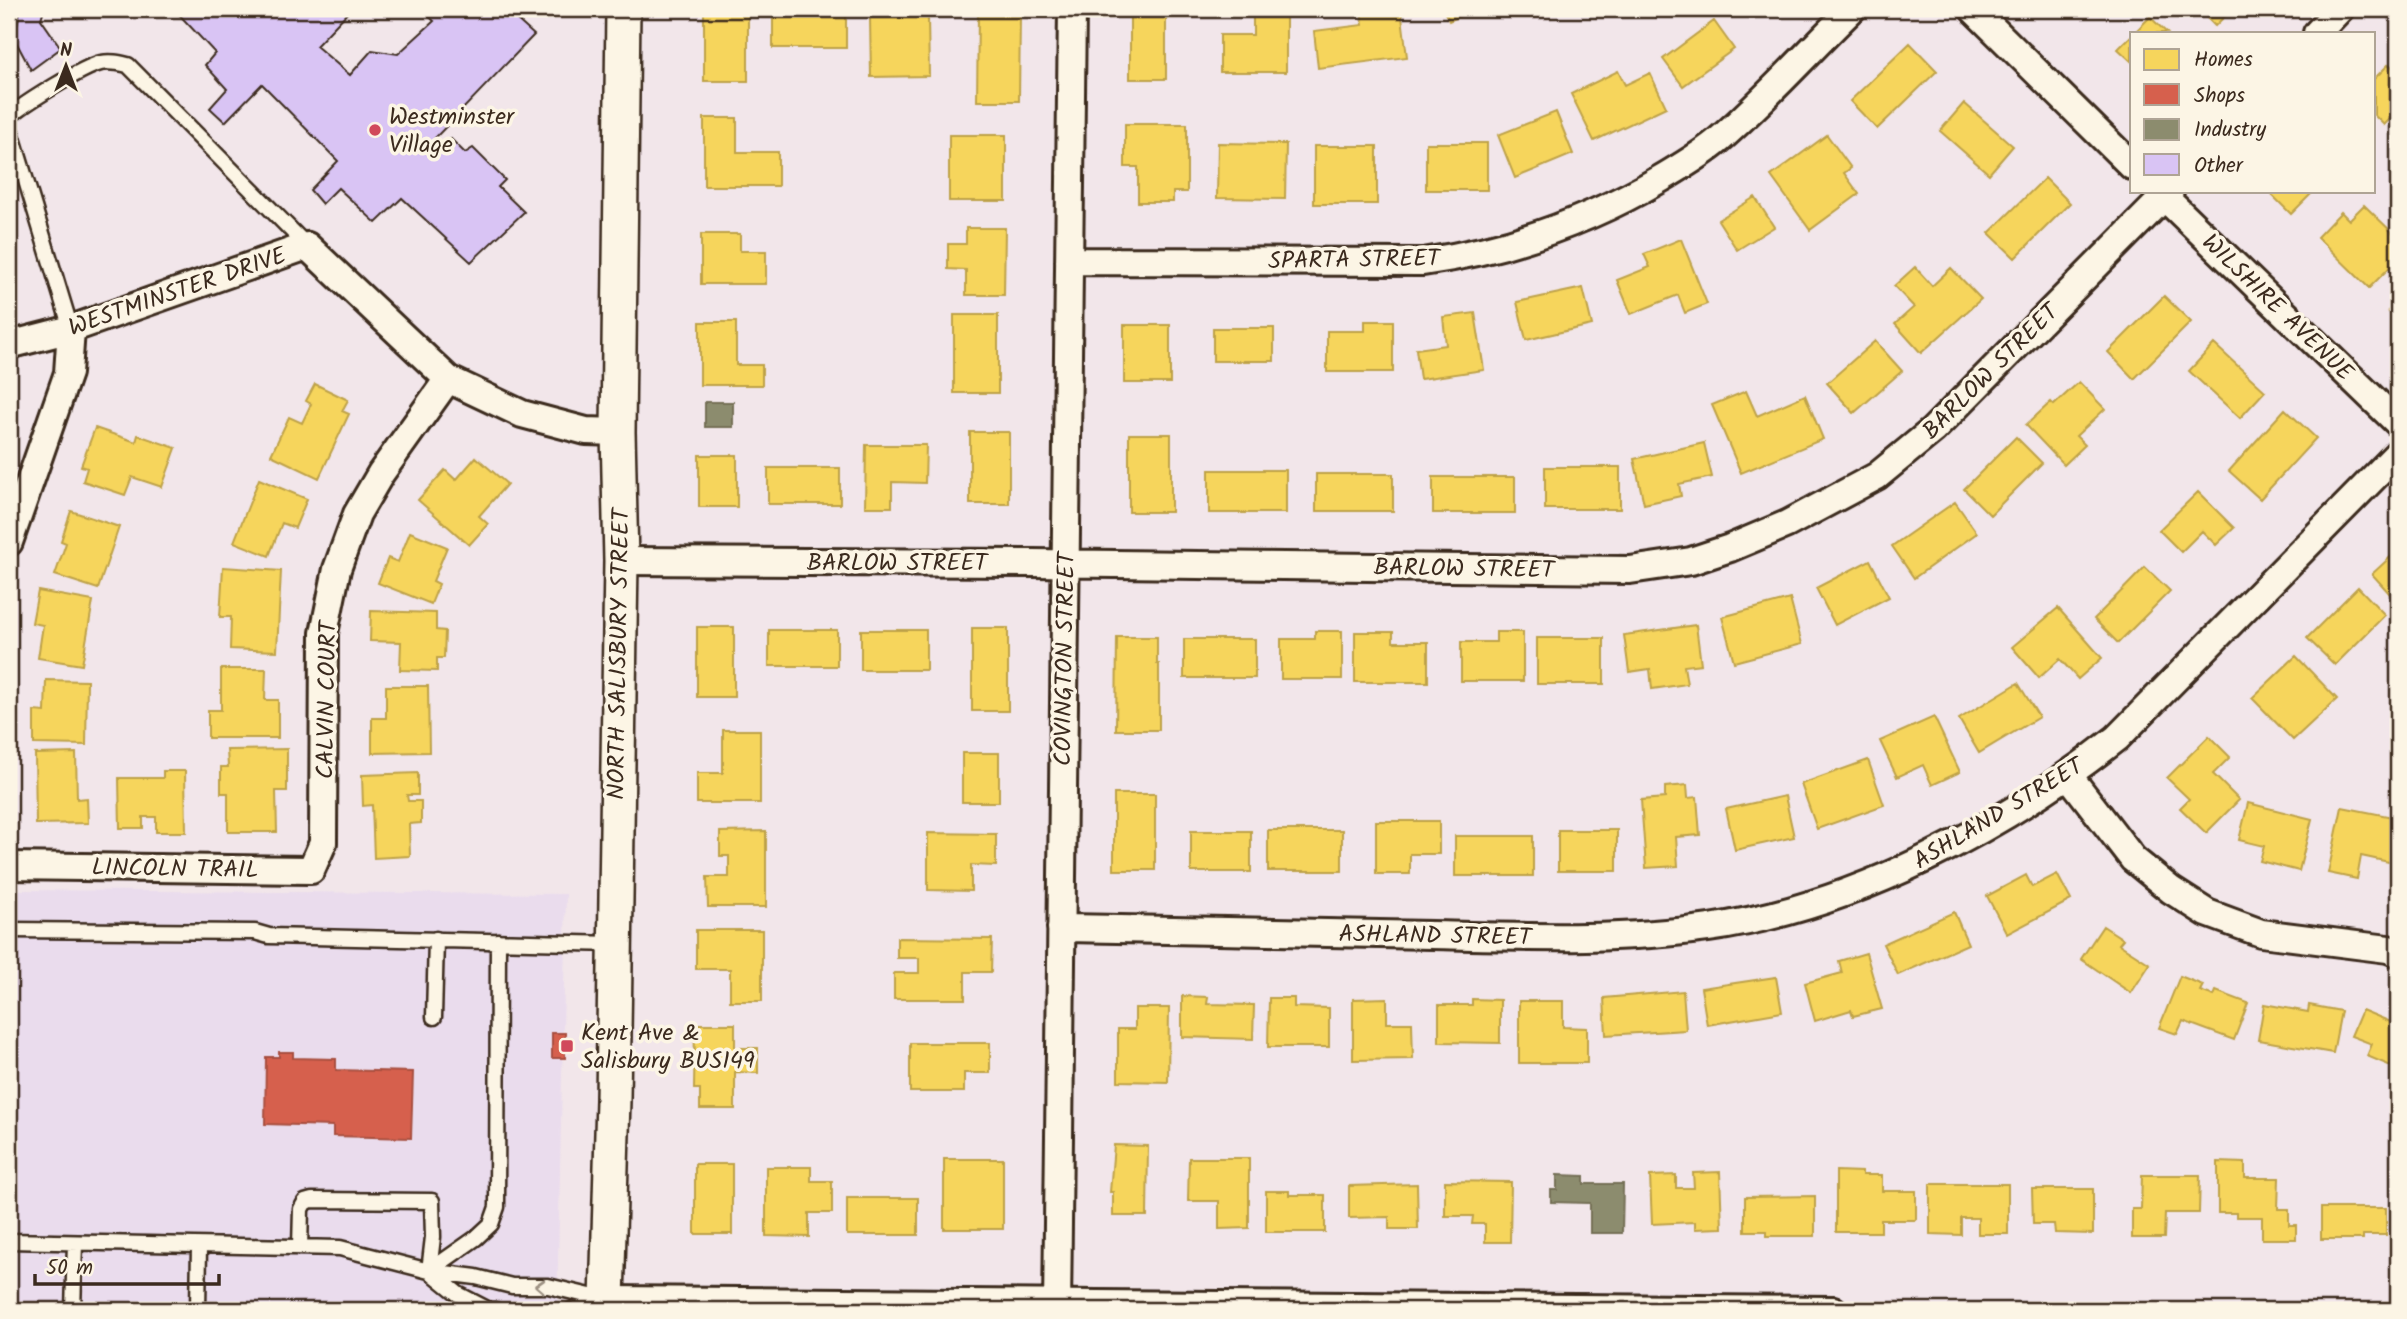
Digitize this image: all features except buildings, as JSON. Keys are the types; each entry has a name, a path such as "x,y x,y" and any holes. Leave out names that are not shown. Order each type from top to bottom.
{"street":[{"name":"NORTH SALISBURY STREET","path":"606,1307 613,1100 621,561 618,432 623,9"},
{"name":"COVINGTON STREET","path":"1057,1307 1072,9"},
{"name":"SPARTA STREET","path":"1069,261 1423,261 1466,256 1506,244 1574,222 1635,194 1680,167 1719,140 1852,9"},
{"path":"1973,9 2130,164"},
{"path":"2319,32 2340,9"},
{"name":"WILSHIRE AVENUE","path":"2164,193 2398,423"},
{"name":"BARLOW STREET","path":"621,561 1630,570 1665,566 1717,552 1787,524 1877,476 1933,430 2164,193"},
{"name":"WESTMINSTER DRIVE","path":"9,345 71,330 307,246 448,379 522,414 586,432 618,432"},
{"path":"9,542 68,373 71,330"},
{"name":"CALVIN COURT","path":"323,843 324,633 337,569 358,514 381,473 448,379"},
{"name":"ASHLAND STREET","path":"1061,928 1587,938 1711,928 1778,913 1868,885 1946,849 2069,776 2117,738 2398,453"},
{"path":"2069,776 2133,859 2171,890 2207,913 2261,933 2388,949 2398,953"},
{"name":"LINCOLN TRAIL","path":"9,866 311,870 323,843"},
{"path":"606,1307 1833,1310"}],"lane":[{"path":"71,330 9,128 10,116 23,104 99,64 115,62 128,65 307,246"},
{"path":"9,930 255,932 269,936 615,944"},
{"path":"435,1017 436,939"},
{"path":"429,1271 491,1224 497,1206 498,941"},
{"path":"300,1247 301,1209 304,1202 432,1201 433,1237 429,1271"},
{"path":"9,1241 340,1248 429,1271 476,1277 512,1286 548,1286 606,1307"},
{"path":"73,1310 75,1242"},
{"path":"198,1310 199,1247"},
{"path":"429,1271 458,1294 489,1310 495,1310"},
{"path":"572,1310 606,1307"}],"shaded area":[{"path":"9,890 566,894 557,1310 9,1310"}],"place":[{"name":"Westminster Village","path":"375,130"},
{"name":"Kent Ave & Salisbury BUS149","path":"567,1046"}]}
